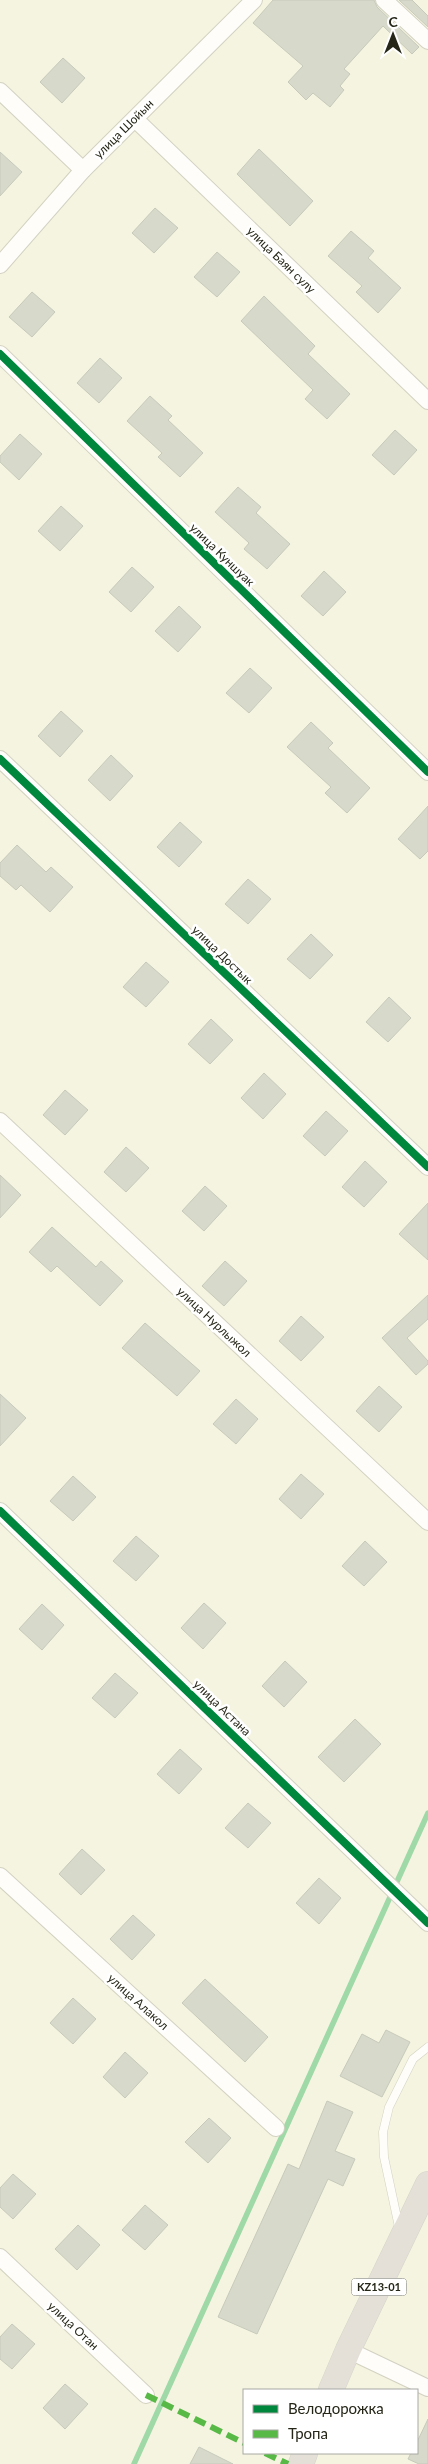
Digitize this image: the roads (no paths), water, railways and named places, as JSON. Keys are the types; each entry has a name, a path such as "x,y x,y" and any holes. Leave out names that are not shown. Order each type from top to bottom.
{"main road":[{"name":"KZ13-01","path":"331,2389 348,2350 402,2242 428,2184"}],"street":[{"name":"улица Шойын","path":"0,265 83,170 254,0"},
{"path":"384,0 428,41"},
{"path":"0,90 83,170"},
{"name":"улица Баян сулу","path":"135,119 428,401"},
{"name":"улица Куншуак","path":"0,354 428,772"},
{"name":"улица Достык","path":"0,759 428,1167"},
{"name":"улица Нурлыжол","path":"0,1121 428,1522"},
{"name":"улица Астана","path":"0,1511 428,1923"},
{"name":"улица Алакол","path":"0,1876 276,2128"},
{"name":"улица Отан","path":"0,2257 146,2395"},
{"path":"348,2350 428,2388"}],"lane":[{"path":"402,2242 384,2157 383,2132 389,2106 412,2059 428,2046"}],"waterway":[{"path":"134,2464 428,1813"}]}
